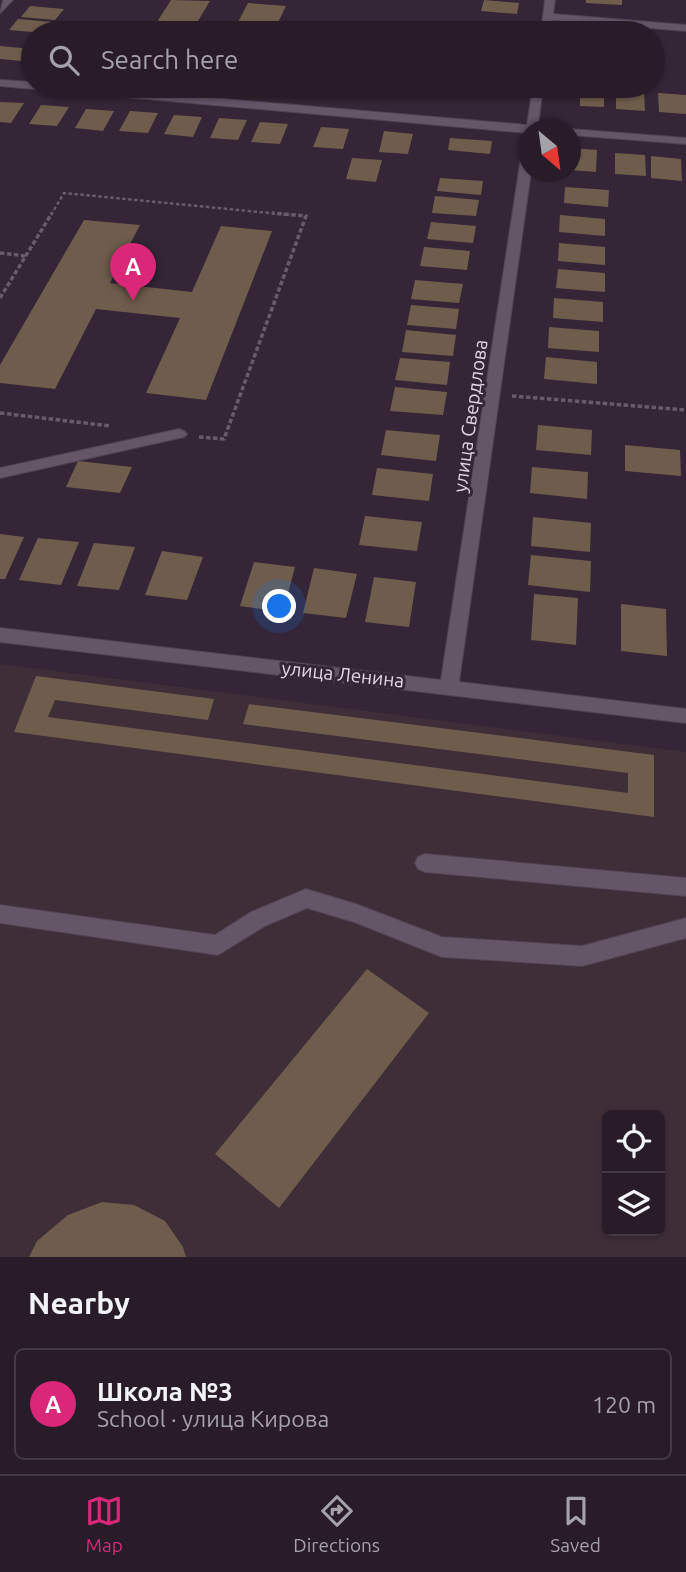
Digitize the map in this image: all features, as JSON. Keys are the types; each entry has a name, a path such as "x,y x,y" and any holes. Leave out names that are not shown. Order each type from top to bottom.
{"street":[{"path":"0,10 8,0"},
{"path":"548,21 550,0"},
{"path":"549,17 599,21"},
{"path":"665,26 686,28"},
{"path":"0,83 21,85"},
{"path":"174,98 518,128"},
{"path":"533,119 536,98"},
{"path":"581,133 686,141"},
{"name":"улица Свердлова","path":"449,686 524,182"},
{"path":"0,473 179,434"},
{"name":"улица Ленина","path":"0,635 686,716"},
{"path":"425,863 686,887"},
{"path":"0,914 218,945 258,919 306,898 442,947 582,956 686,928"}],"path":[{"path":"0,298 64,193 306,216 224,439"},
{"path":"0,253 26,256"},
{"path":"493,394 686,410"}],"shaded area":[{"path":"0,664 686,752 686,1257 0,1257"}],"building":[{"path":"171,0 210,1 198,21 158,21"},
{"path":"484,0 519,3 517,14 481,11"},
{"path":"586,0 622,0 622,5 586,3"},
{"path":"248,3 286,6 279,21 239,21"},
{"path":"30,6 64,9 55,20 21,17"},
{"path":"18,19 41,21 21,21 21,31 9,30"},
{"path":"0,46 21,48 21,61 0,59"},
{"path":"665,94 686,95 686,114 659,112 658,98 665,98"},
{"path":"580,98 604,98 604,107 580,106"},
{"path":"616,98 644,98 645,111 616,109"},
{"path":"0,102 24,103 11,123 0,122"},
{"path":"41,105 69,107 57,126 29,124"},
{"path":"86,109 114,111 103,131 75,128"},
{"path":"130,111 158,113 148,133 119,131"},
{"path":"174,115 202,117 193,137 164,134"},
{"path":"219,118 247,120 238,140 210,138"},
{"path":"260,122 288,124 280,144 251,142"},
{"path":"321,127 349,129 343,149 313,147"},
{"path":"384,131 413,134 408,154 379,152"},
{"path":"450,138 492,141 490,154 448,150"},
{"path":"581,149 597,150 596,172 581,171"},
{"path":"615,153 645,155 646,176 615,174"},
{"path":"651,156 681,159 682,181 651,178"},
{"path":"352,158 382,160 376,182 346,179"},
{"path":"440,178 483,181 481,195 437,191"},
{"path":"565,187 609,190 608,207 564,203"},
{"path":"435,196 479,200 476,216 432,213"},
{"path":"560,215 605,219 605,236 559,232"},
{"path":"84,220 140,225 110,283 192,292 221,226 272,231 206,400 146,393 180,318 96,309 55,389 0,383 0,365"},
{"path":"431,222 476,226 473,243 427,239"},
{"path":"559,243 605,247 605,265 558,261"},
{"path":"424,247 470,251 467,270 420,266"},
{"path":"558,269 605,273 605,292 556,288"},
{"path":"415,280 463,284 459,303 411,299"},
{"path":"554,298 603,302 603,322 553,318"},
{"path":"411,305 459,309 456,329 407,325"},
{"path":"549,327 599,331 599,352 548,348"},
{"path":"406,330 456,335 453,356 402,352"},
{"path":"546,357 597,362 597,384 544,379"},
{"path":"400,358 450,362 447,385 395,380"},
{"path":"395,387 447,392 443,415 390,411"},
{"path":"538,425 592,430 591,455 536,450"},
{"path":"386,430 440,435 436,461 381,455"},
{"path":"625,445 680,450 681,476 625,471"},
{"path":"78,461 132,467 120,493 66,487"},
{"path":"532,467 588,472 587,499 530,493"},
{"path":"377,468 433,474 429,501 372,495"},
{"path":"365,516 422,522 417,551 359,545"},
{"path":"533,517 591,523 590,552 531,546"},
{"path":"0,534 24,537 5,579 0,579"},
{"path":"38,538 79,542 61,585 19,580"},
{"path":"94,543 135,547 119,590 77,586"},
{"path":"162,551 203,557 187,600 145,595"},
{"path":"531,555 591,561 590,592 528,585"},
{"path":"254,562 295,567 283,612 240,606"},
{"path":"314,568 357,574 346,618 303,613"},
{"path":"374,577 416,582 409,627 365,622"},
{"path":"534,594 578,598 576,645 531,640"},
{"path":"621,604 666,609 667,656 621,651"},
{"path":"36,676 214,699 208,720 55,700 48,717 628,793 628,773 243,724 249,704 654,755 654,817 14,732"},
{"path":"367,969 429,1013 279,1208 215,1154"},
{"path":"102,1202 134,1205 165,1221 183,1247 186,1257 29,1257 37,1241 68,1215"}],"place":[{"name":"Школа №3","path":"133,301"}]}
